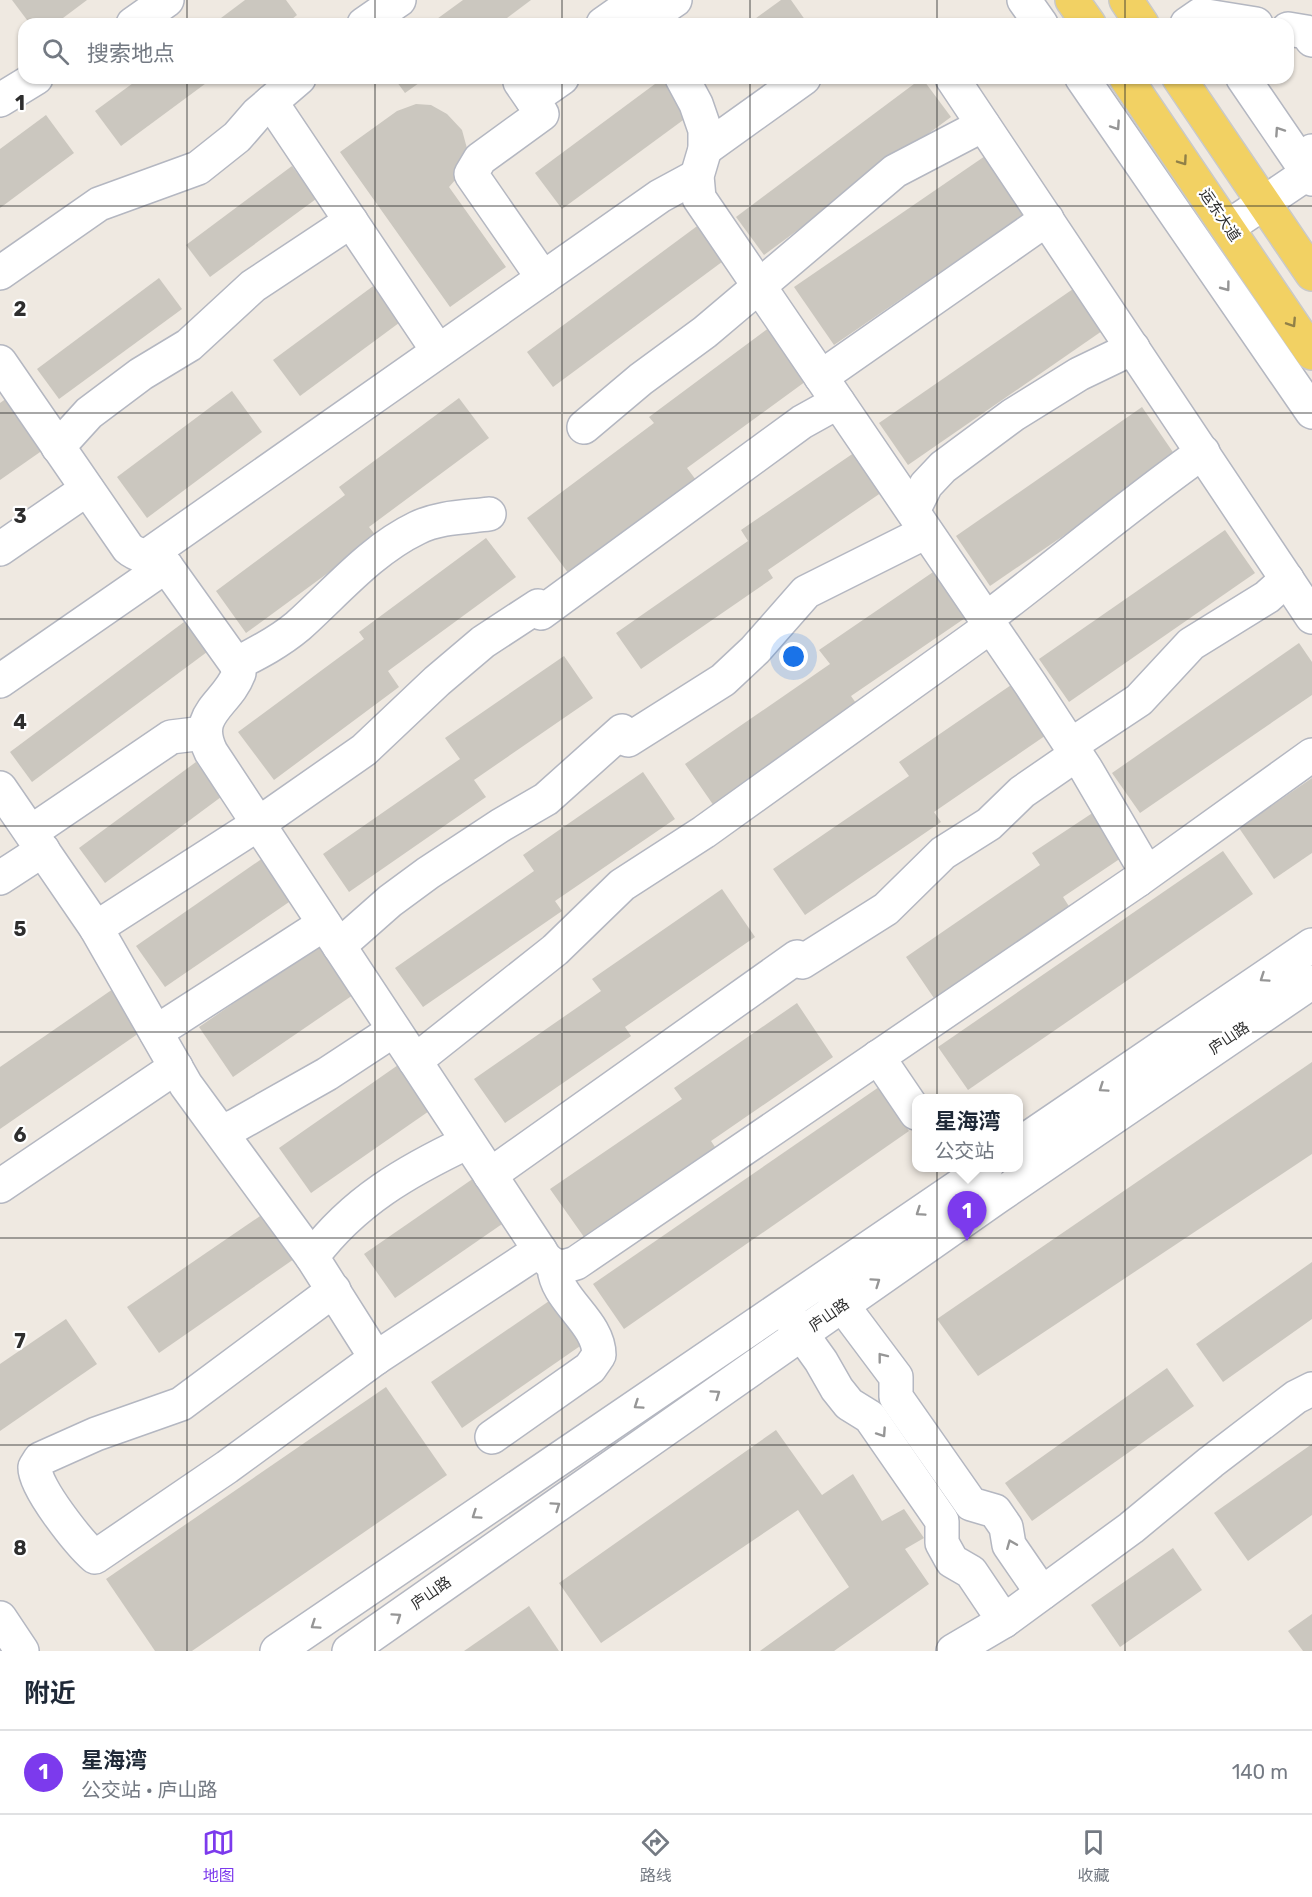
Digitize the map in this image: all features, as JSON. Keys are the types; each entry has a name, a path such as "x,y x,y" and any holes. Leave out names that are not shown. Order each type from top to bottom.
{"main road":[{"path":"1072,0 1085,18"},
{"path":"1126,0 1138,18"},
{"name":"运东大道","path":"1130,84 1312,353"},
{"path":"1183,84 1312,274"}],"street":[{"path":"142,18 168,0"},
{"path":"373,18 399,0"},
{"path":"620,18 675,0"},
{"path":"1023,0 1036,18"},
{"path":"1196,16 1211,18"},
{"path":"0,100 26,84"},
{"path":"0,273 99,204 198,168 237,137 292,84"},
{"path":"685,84 696,104 705,130 699,198 1074,750 1141,862 1143,871 1138,880"},
{"path":"0,681 438,351 660,196 797,84"},
{"path":"956,84 1312,617"},
{"path":"1086,84 1312,412"},
{"path":"1228,226 1311,167 1248,84"},
{"path":"526,86 542,114 480,159 471,174 543,278"},
{"path":"271,102 438,351"},
{"path":"584,427 895,171 983,125"},
{"path":"96,928 258,824 364,750 476,648 539,609 802,422 829,389 1047,219"},
{"path":"58,447 88,413 114,393 189,345 253,286 351,221"},
{"path":"156,1032 390,901 501,825 546,799 625,736 723,681 755,650 806,592 919,522 926,485 943,466 1013,415 1079,374 1133,348"},
{"path":"0,362 128,548 155,562 236,664 239,673 236,682 210,714 204,733 211,752 547,1258 554,1279 596,1340 599,1355 590,1368 492,1437"},
{"path":"415,1061 523,978 622,885 704,832 988,622 1155,486 1203,452"},
{"path":"0,549 87,489"},
{"path":"236,664 272,645 297,626 388,544 419,526 445,519 489,514"},
{"path":"490,1175 800,959 886,909 943,853 989,824 1028,787 1139,700 1191,644 1267,597 1287,579"},
{"path":"0,878 37,841 171,737 204,733"},
{"path":"547,1258 563,1268 576,1263 1138,880 1312,755"},
{"path":"0,788 96,928 176,1067 312,1257 376,1358"},
{"name":"庐山路","path":"1023,1143 1312,945"},
{"name":"庐山路","path":"1023,1153 1312,982"},
{"path":"221,1132 327,1074 394,1030"},
{"path":"886,1051 927,1094"},
{"path":"886,1051 912,1105"},
{"path":"0,1186 176,1067"},
{"path":"312,1257 326,1237 400,1176 468,1142"},
{"name":"庐山路","path":"277,1651 782,1306 991,1172"},
{"name":"庐山路","path":"349,1651 842,1306 977,1180"},
{"path":"334,1290 181,1404 96,1434 40,1459 35,1467 37,1480 83,1547 95,1557 227,1467 376,1358 547,1258"},
{"path":"823,1279 896,1377 896,1397 971,1503 995,1511 1006,1527 1009,1545 1042,1593"},
{"path":"782,1306 821,1361 837,1389 849,1404 870,1417 942,1521 942,1543 952,1561 970,1572 1004,1621"},
{"path":"953,1651 1004,1621 1131,1528 1211,1462 1277,1412 1312,1389"},
{"path":"0,1618 22,1651"}],"building":[{"path":"12,0 87,0 63,18 26,18"},
{"path":"245,0 286,0 297,15 293,18 221,18"},
{"path":"463,0 531,0 507,18 438,18"},
{"path":"781,0 791,0 804,18 756,18"},
{"path":"132,84 205,84 121,146 95,111"},
{"path":"398,84 418,84 405,93"},
{"path":"655,84 667,84 690,115 562,209 535,173"},
{"path":"914,84 926,84 951,117 764,255 736,217"},
{"path":"416,104 431,105 447,114 462,130 468,152 463,171 449,187 506,267 450,307 340,152 397,111"},
{"path":"46,115 74,153 0,208 0,149"},
{"path":"988,154 1028,212 834,345 794,287"},
{"path":"292,166 316,199 210,277 186,245"},
{"path":"704,221 730,256 553,387 527,352"},
{"path":"159,278 182,309 59,399 37,369"},
{"path":"380,281 407,317 300,396 273,360"},
{"path":"1073,289 1102,331 908,465 879,423"},
{"path":"774,324 813,376 687,468 696,480 569,574 527,518 654,423 649,417"},
{"path":"17,391 53,443 0,480 0,403"},
{"path":"232,391 262,432 147,518 117,477"},
{"path":"459,398 489,438 369,527 377,537 246,633 216,591 345,495 339,487"},
{"path":"1142,407 1177,458 990,586 956,536"},
{"path":"864,446 891,486 768,570 773,578 641,669 616,633 748,541 741,530"},
{"path":"1225,530 1255,573 1069,702 1039,659"},
{"path":"486,538 516,577 388,671 399,687 274,780 238,732 364,639 359,632"},
{"path":"939,568 971,614 851,696 858,706 714,806 685,764 830,664 819,650"},
{"path":"188,619 211,649 32,782 10,752"},
{"path":"1299,643 1312,662 1312,695 1140,813 1112,773"},
{"path":"564,656 593,698 474,780 486,797 349,892 323,854 460,759 445,738"},
{"path":"1020,679 1055,729 934,812 941,822 805,915 773,869 909,776 899,762"},
{"path":"196,762 221,797 105,883 79,848"},
{"path":"643,772 675,819 555,901 562,911 423,1007 395,968 534,871 523,855"},
{"path":"1312,778 1312,853 1274,879 1239,828"},
{"path":"1097,810 1127,854 1063,897 1072,911 938,1004 906,957 1040,865 1032,853"},
{"path":"1223,851 1253,894 968,1090 938,1047"},
{"path":"263,858 292,900 165,987 136,946"},
{"path":"722,889 755,937 625,1027 631,1036 505,1123 474,1079 601,991 592,979"},
{"path":"318,945 353,995 233,1077 199,1027"},
{"path":"113,989 142,1031 0,1129 0,1067"},
{"path":"797,1003 833,1057 711,1141 715,1147 584,1237 550,1189 682,1099 674,1088"},
{"path":"1312,1062 1312,1154 978,1376 937,1319"},
{"path":"401,1063 432,1109 311,1193 279,1148"},
{"path":"879,1087 909,1131 624,1329 593,1284"},
{"path":"474,1178 505,1222 395,1298 364,1254"},
{"path":"263,1214 294,1259 159,1353 127,1307"},
{"path":"1312,1262 1312,1319 1223,1382 1196,1344"},
{"path":"552,1299 583,1344 462,1428 431,1382"},
{"path":"66,1319 97,1364 0,1431 0,1364"},
{"path":"1167,1368 1194,1406 1032,1521 1005,1483"},
{"path":"386,1387 447,1475 192,1651 155,1651 106,1579"},
{"path":"776,1430 822,1495 853,1474 882,1521 904,1509 924,1538 905,1549 929,1584 834,1651 760,1651 849,1587 798,1510 601,1643 559,1583"},
{"path":"1312,1444 1312,1515 1248,1561 1214,1513"},
{"path":"1173,1548 1202,1590 1120,1647 1091,1605"},
{"path":"529,1606 559,1651 464,1651"},
{"path":"1312,1614 1312,1651 1303,1651 1288,1631"}],"place":[{"name":"星海湾","path":"967,1241"}]}
